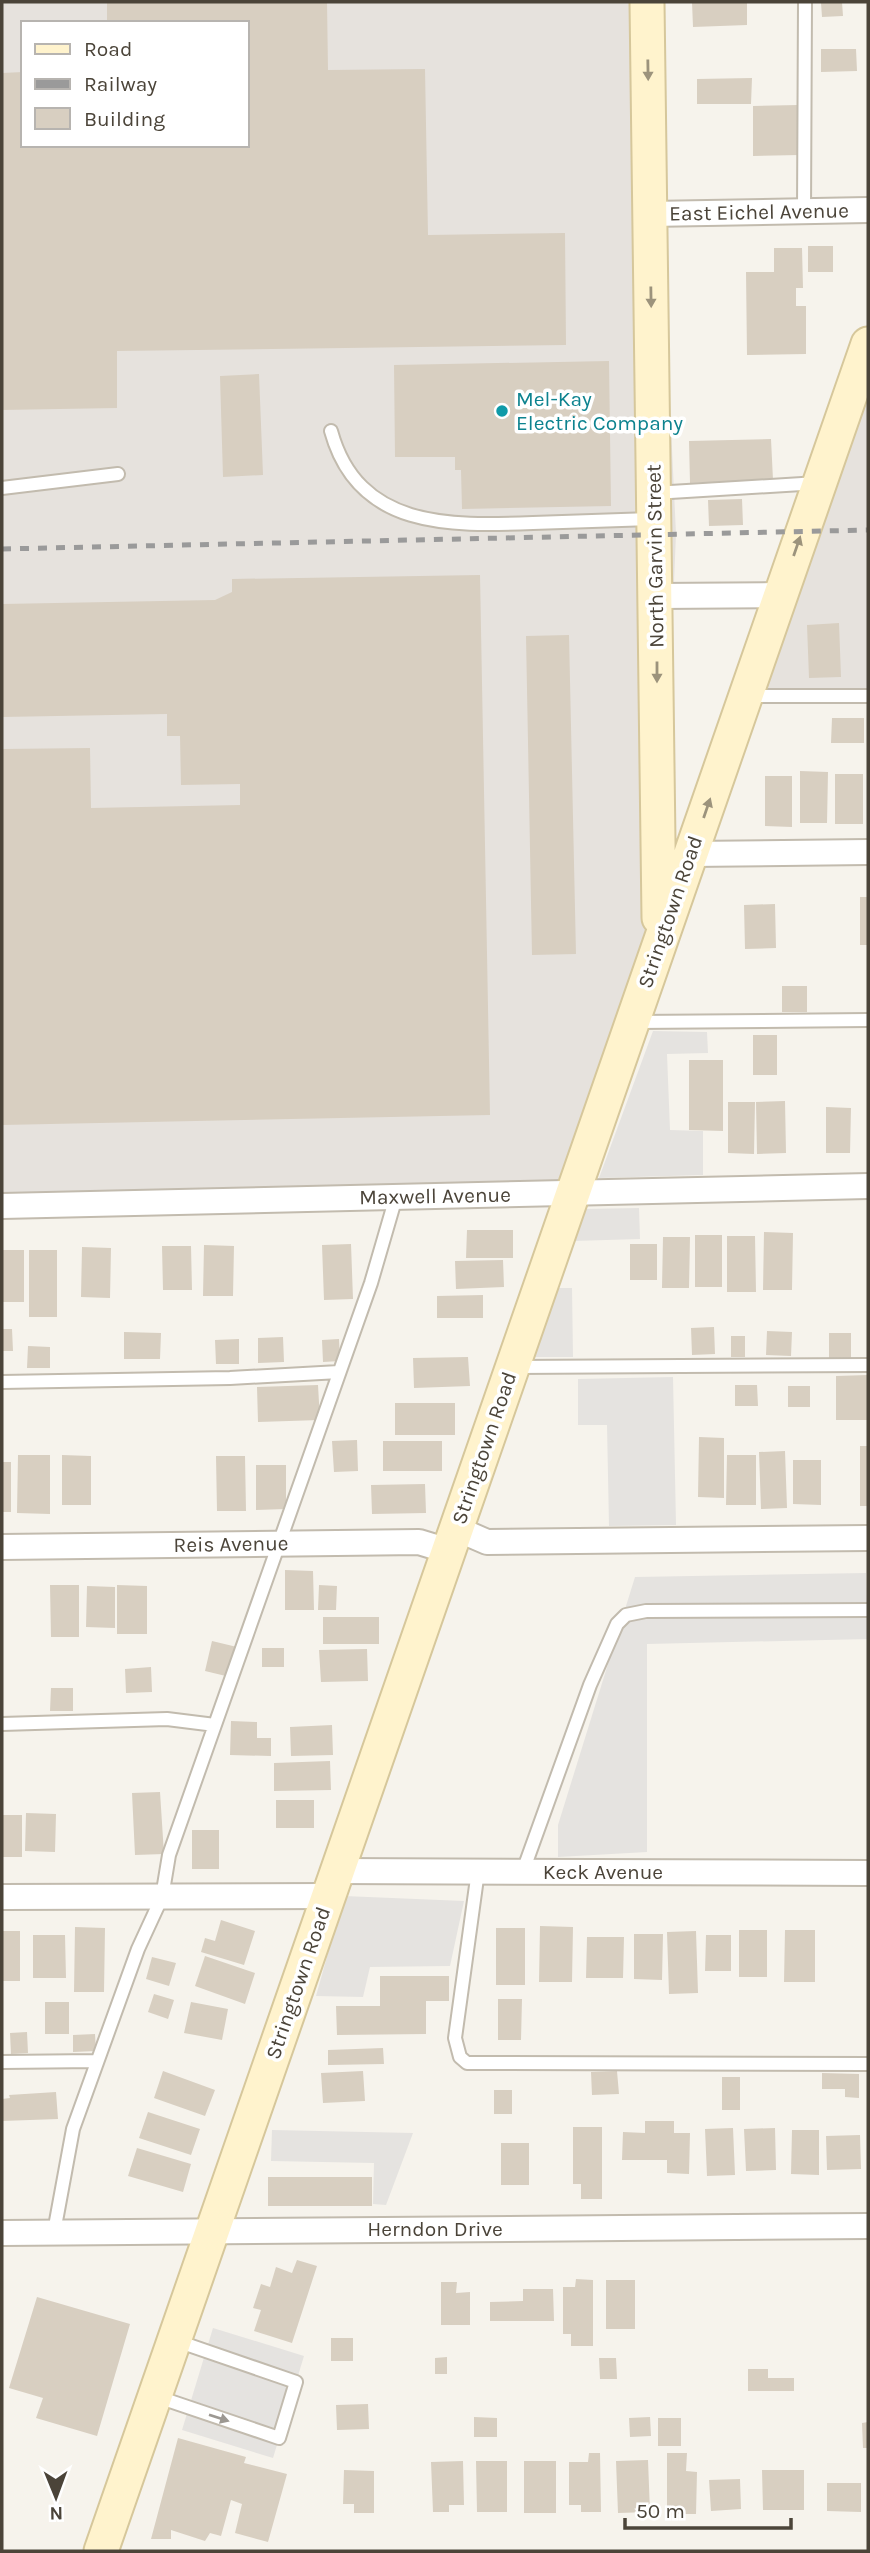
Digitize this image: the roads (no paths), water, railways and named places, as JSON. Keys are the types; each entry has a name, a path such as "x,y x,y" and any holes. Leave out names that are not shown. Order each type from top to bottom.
{"main road":[{"name":"North Garvin Street","path":"647,2 657,596 659,941"},
{"name":"Stringtown Road","path":"102,2551 818,483 865,362"}],"street":[{"name":"East Eichel Avenue","path":"650,214 868,210"},
{"path":"657,596 780,595"},
{"path":"691,854 868,852"},
{"name":"Maxwell Avenue","path":"2,1206 868,1186"},
{"path":"457,1529 486,1542 868,1538"},
{"name":"Reis Avenue","path":"2,1547 431,1543 442,1549 443,1566"},
{"name":"Keck Avenue","path":"2,1898 162,1897 478,1871 868,1872"},
{"name":"Herndon Drive","path":"2,2233 868,2226"}],"lane":[{"path":"804,211 805,2"},
{"path":"331,430 339,458 365,492 397,511 433,522 468,526 654,506 818,483"},
{"path":"2,488 118,474"},
{"path":"745,696 868,696"},
{"path":"631,1022 868,1020"},
{"path":"54,2232 72,2129 138,1949 162,1897 169,1855 270,1575 277,1543 371,1283 397,1197"},
{"path":"512,1367 868,1365"},
{"path":"2,1382 230,1378 339,1372"},
{"path":"523,1871 590,1685 617,1624 626,1615 646,1611 868,1610"},
{"path":"2,1724 167,1719 215,1725"},
{"path":"478,1871 455,2038 460,2057 467,2063 868,2064"},
{"path":"2,2062 96,2061"},
{"path":"155,2396 279,2438 296,2382 174,2340"}],"railway":[{"path":"2,549 868,530"}],"place":[{"name":"Mel-Kay Electric Company","path":"502,411"}]}
